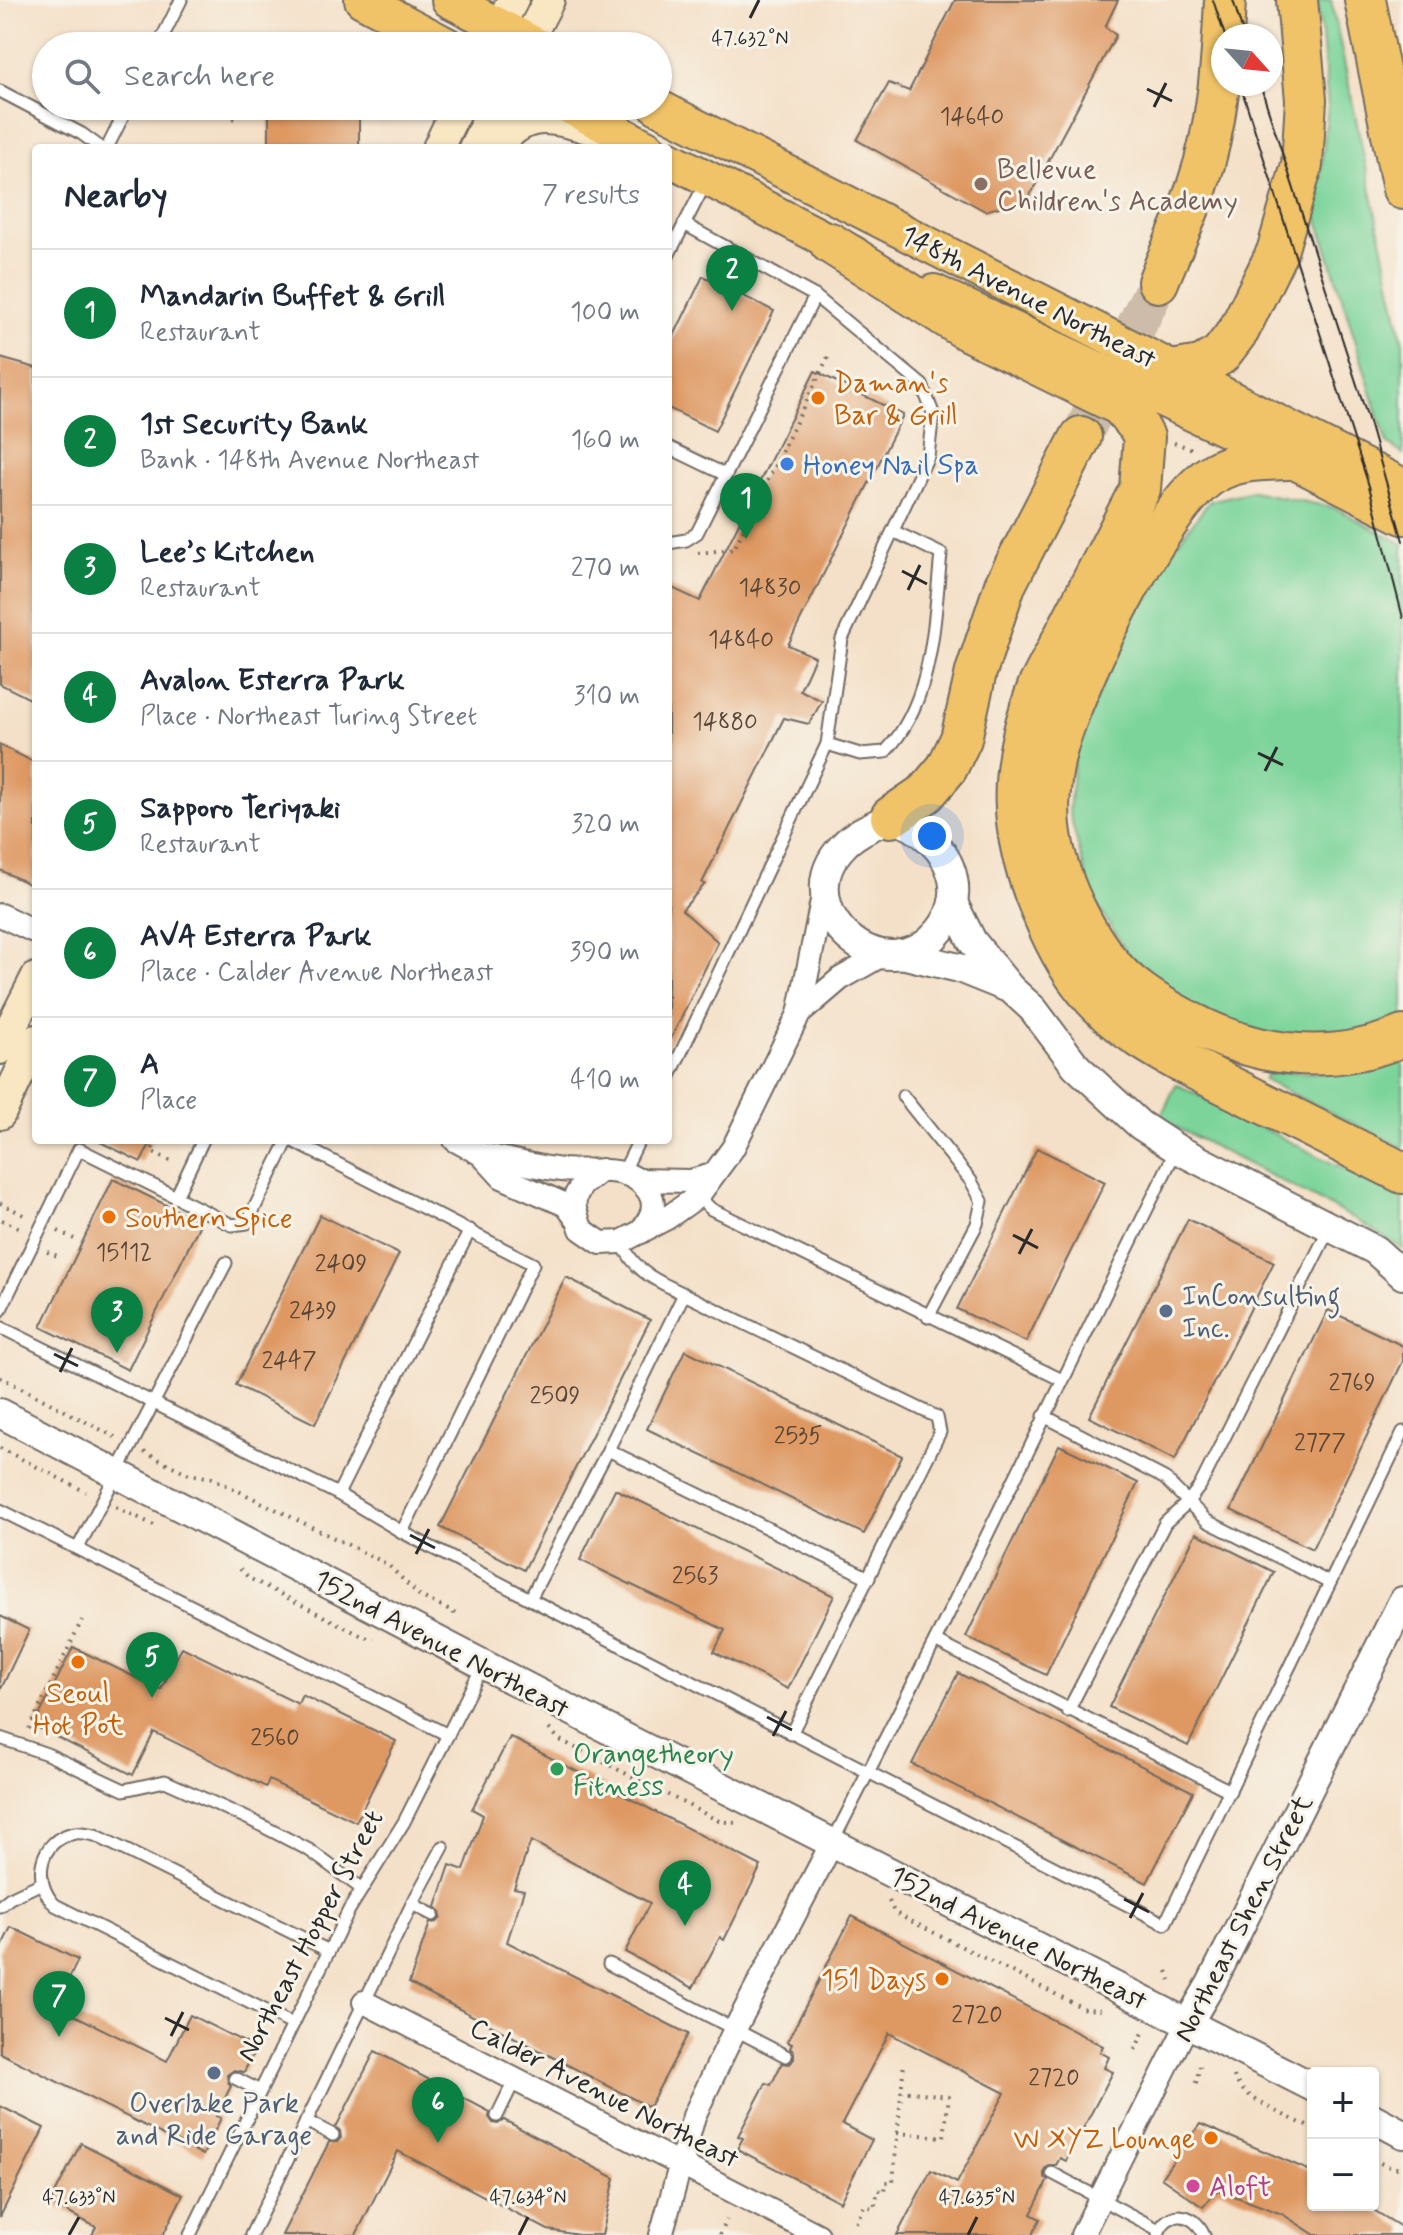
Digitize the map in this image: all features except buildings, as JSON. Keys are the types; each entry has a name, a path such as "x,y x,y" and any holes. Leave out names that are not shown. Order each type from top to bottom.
{"highway":[{"path":"1158,282 1198,184 1213,127 1225,0"},
{"path":"1177,370 1201,366 1220,355 1253,306 1277,252 1302,165 1306,100 1297,0"},
{"path":"1365,0 1403,189"},
{"path":"1387,0 1403,67"},
{"path":"830,243 967,330 1120,405 1144,437 1140,489 1051,659 1028,712 1017,758 1017,834 1025,874 1066,964 1105,1011 1144,1040 1179,1061 1403,1173"},
{"path":"891,817 926,793 947,768 961,739 976,672 1005,585 1081,437"},
{"path":"1289,459 1247,461 1226,466 1207,478 1194,490 1152,547 1083,677 1068,715 1055,757 1051,833 1064,885 1089,932 1122,977 1158,1005 1236,1042 1289,1055 1334,1055 1379,1046 1403,1036"}],"main road":[{"path":"362,0 423,32"},
{"path":"449,0 511,32"},
{"path":"517,32 549,0"},
{"name":"148th Avenue Northeast","path":"672,114 1177,370 1401,500"},
{"path":"440,144 451,120"},
{"path":"476,144 488,120"},
{"path":"501,144 524,123 533,120"},
{"path":"553,120 641,144"},
{"path":"595,120 641,144"},
{"name":"148th Avenue Northeast","path":"672,160 830,243 1289,459 1401,500"},
{"path":"0,1049 32,986"},
{"path":"0,1114 32,1048"}],"street":[{"path":"481,1154 502,1177 566,1205 581,1229 601,1243 631,1237 698,1196 733,1148 799,1014 832,862 843,845 860,832 891,817 907,822 936,846 949,862 954,882 953,903 947,921 935,936 919,948 893,954 840,979 799,1014"},
{"path":"826,882 827,903 834,922 847,938 864,949 959,968 1011,989"},
{"path":"953,903 972,941 1011,989 1033,1009 1076,1066 1140,1125 1177,1149 1375,1250 1403,1275"},
{"path":"0,915 32,930"},
{"path":"462,1144 481,1154 560,1170 601,1170 690,1181 712,1175"},
{"path":"575,1217 576,1195 582,1185 601,1170"},
{"path":"630,1176 647,1189 654,1205 652,1214 631,1237"},
{"name":"152nd Avenue Northeast","path":"0,1413 483,1664 1307,2084"},
{"name":"Northeast Shen Street","path":"1082,2235 1401,1608"},
{"path":"661,2235 694,2116 735,2029 833,1841"},
{"name":"Calder Avenue Northeast","path":"364,2002 818,2235"},
{"path":"1379,2121 1403,2134"}],"lane":[{"path":"165,32 181,0"},
{"path":"0,91 32,108"},
{"path":"55,120 96,144"},
{"path":"109,144 121,120"},
{"path":"672,246 707,179"},
{"path":"672,1072 827,744 842,639 928,456 933,413 922,385 815,296 684,224"},
{"path":"672,542 686,540 697,533 815,296"},
{"path":"672,449 726,475"},
{"path":"827,744 860,754 885,752 901,736 918,696 930,650 941,554 893,531"},
{"path":"903,1096 971,1181 982,1201 977,1224 928,1317"},
{"path":"176,1197 201,1144"},
{"path":"0,1311 79,1149 232,1225 247,1223 287,1144"},
{"path":"297,1144 533,1264 402,1532"},
{"path":"630,1176 638,1144"},
{"path":"833,1841 1177,1149"},
{"path":"698,1196 711,1209 1062,1380"},
{"path":"1068,1711 1165,1523 1200,1486 1330,1227"},
{"path":"338,1494 470,1230"},
{"path":"631,1237 643,1274 937,1417 940,1432 791,1734"},
{"path":"78,1548 226,1263"},
{"path":"530,1599 608,1450 684,1294"},
{"path":"0,1327 338,1494 402,1532 530,1599 1165,1924 1403,1432"},
{"path":"1044,1416 1164,1478 1207,1521 1328,1582"},
{"path":"608,1450 869,1578"},
{"path":"0,1510 448,1735"},
{"path":"935,1641 1230,1791"},
{"name":"Northeast Hopper Street","path":"190,2235 329,1951 362,1889 404,1822 483,1664"},
{"path":"0,1738 47,1754 124,1790 165,1781 309,1850 362,1889"},
{"path":"292,2024 55,1905 46,1896 42,1883 40,1866 47,1851 59,1839 75,1833 95,1835 329,1951"},
{"path":"251,2235 412,1904 443,1847"},
{"path":"0,1906 42,1883"},
{"path":"412,1904 433,1915"},
{"path":"609,1964 786,2056"},
{"path":"235,2078 260,2091"},
{"path":"497,2116 515,2079"},
{"path":"306,2121 333,2135"},
{"path":"1052,2173 1158,2232 1166,2221 1176,2216 1188,2217 1198,2223 1204,2235"}],"path":[{"path":"694,554 734,549 828,357"},
{"path":"155,1144 151,1151 173,1162"},
{"path":"0,1203 30,1218"},
{"path":"2,1220 23,1230"},
{"path":"54,1229 74,1239"},
{"path":"43,1251 60,1257"},
{"path":"0,1377 189,1474 212,1478 387,1564 420,1596 454,1613 456,1650"},
{"path":"0,1448 162,1529"},
{"path":"234,1563 249,1578 364,1637 380,1639"},
{"path":"37,1714 82,1620"},
{"path":"546,1726 560,1740 719,1821 738,1822"},
{"path":"889,1901 894,1912 901,1916 1056,1995 1089,2011 1103,2009"},
{"path":"281,1995 298,1961"},
{"path":"1167,1971 1170,1980"},
{"path":"1135,2050 1143,2033"},
{"path":"856,2223 864,2206 874,2208 878,2190 885,2191 886,2182 893,2182 904,2062"},
{"path":"1196,2083 1200,2066"},
{"path":"1234,2077 1245,2094 1307,2126"},
{"path":"897,2133 944,2137 949,2096 901,2091"},
{"path":"1379,2163 1392,2168 1403,2168"},
{"path":"720,2235 727,2220"}],"green space":[{"path":"1316,0 1331,0 1403,343 1403,454 1387,443 1316,213 1328,106"},
{"path":"1252,491 1335,508 1403,544 1403,1017 1347,1037 1287,1041 1181,1004 1136,967 1091,895 1069,811 1076,744 1127,626 1171,551 1210,501"},
{"path":"1403,1056 1403,1148 1264,1080 1269,1070 1352,1071"},
{"path":"1176,1084 1403,1199 1403,1249 1355,1219 1160,1119"}],"tunnel":[{"path":"1081,437 1158,282"}],"tram line":[{"path":"1213,0 1221,24"},
{"path":"1233,0 1240,24"},
{"path":"1244,96 1369,486 1403,618"},
{"path":"1264,96 1368,419 1403,541"}],"place":[{"name":"Bellevue Children's Academy","path":"981,184"},
{"name":"1st Security Bank","path":"732,311"},
{"name":"Daman's Bar & Grill","path":"818,398"},
{"name":"Honey Nail Spa","path":"787,464"},
{"name":"Mandarin Buffet & Grill","path":"746,539"},
{"name":"Southern Spice","path":"109,1217"},
{"name":"InConsulting Inc.","path":"1166,1311"},
{"name":"Lee’s Kitchen","path":"117,1353"},
{"name":"Seoul Hot Pot","path":"78,1662"},
{"name":"Sapporo Teriyaki","path":"152,1698"},
{"name":"Orangetheory Fitness","path":"557,1769"},
{"name":"Avalon Esterra Park","path":"685,1926"},
{"name":"151 Days","path":"942,1979"},
{"name":"A","path":"59,2037"},
{"name":"Overlake Park and Ride Garage","path":"214,2073"},
{"name":"W XYZ Lounge","path":"1211,2138"},
{"name":"AVA Esterra Park","path":"438,2143"},
{"name":"Aloft","path":"1193,2186"}]}
